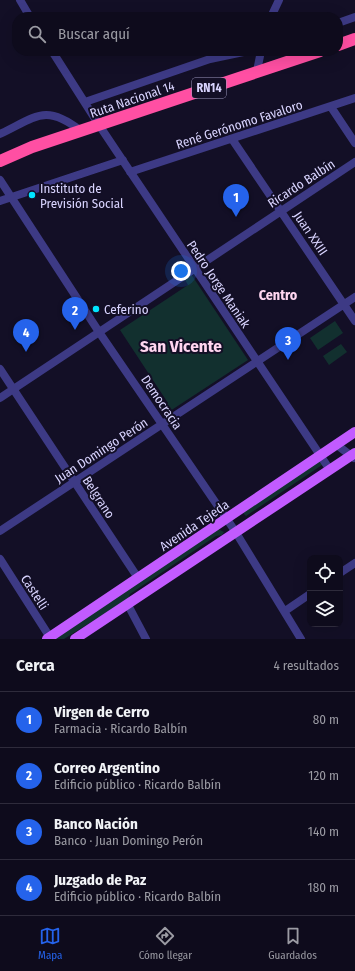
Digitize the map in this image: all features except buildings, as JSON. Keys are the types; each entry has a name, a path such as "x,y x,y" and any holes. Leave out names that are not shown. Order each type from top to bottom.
{"highway":[{"path":"343,43 355,39"},
{"name":"Ruta Nacional 14","path":"0,161 32,147 304,56"}],"main road":[{"name":"Avenida Tejeda","path":"49,638 320,456 353,436"},
{"path":"74,639 128,605 235,531 354,456"}],"street":[{"path":"20,0 27,12"},
{"path":"273,12 279,0"},
{"path":"343,21 355,16"},
{"name":"Pedro Jorge Maniak","path":"55,56 122,160 330,470"},
{"path":"85,102 210,59 224,56"},
{"path":"257,71 260,56"},
{"name":"René Gerónomo Favaloro","path":"130,172 355,98"},
{"path":"331,107 355,143"},
{"path":"0,134 43,114 55,115 68,121 81,131"},
{"name":"Juan XXIII","path":"232,139 355,321"},
{"path":"0,201 11,196 122,160"},
{"name":"Ricardo Balbín","path":"0,398 355,162"},
{"name":"Democracia","path":"0,180 99,332 227,518 301,639"},
{"name":"Juan Domingo Perón","path":"0,531 355,297"},
{"name":"Belgrano","path":"0,369 138,578"},
{"path":"337,445 354,456"},
{"name":"Castelli","path":"0,559 49,638"},
{"path":"343,572 355,563"},
{"path":"285,611 307,596"},
{"path":"128,605 146,639"}],"green space":[{"path":"191,274 248,360 167,413 163,408 168,403 120,330 188,285 184,278"},
{"path":"335,321 343,333 318,350 310,338"},
{"path":"341,344 347,352 329,365 323,356"},
{"path":"319,461 322,461 322,465 246,516 244,514 243,512"},
{"path":"218,529 224,532 222,535 216,536 130,594 128,599 64,639 56,639 57,636"}],"place":[{"name":"Instituto de Previsión Social","path":"32,195"},
{"name":"Virgen de Cerro","path":"236,217"},
{"name":"Ceferino","path":"96,309"},
{"name":"Correo Argentino","path":"75,330"},
{"name":"Juzgado de Paz","path":"26,352"},
{"name":"Banco Nación","path":"288,360"}],"district":[{"name":"Centro","path":"278,295"},
{"name":"San Vicente","path":"181,346"}]}
